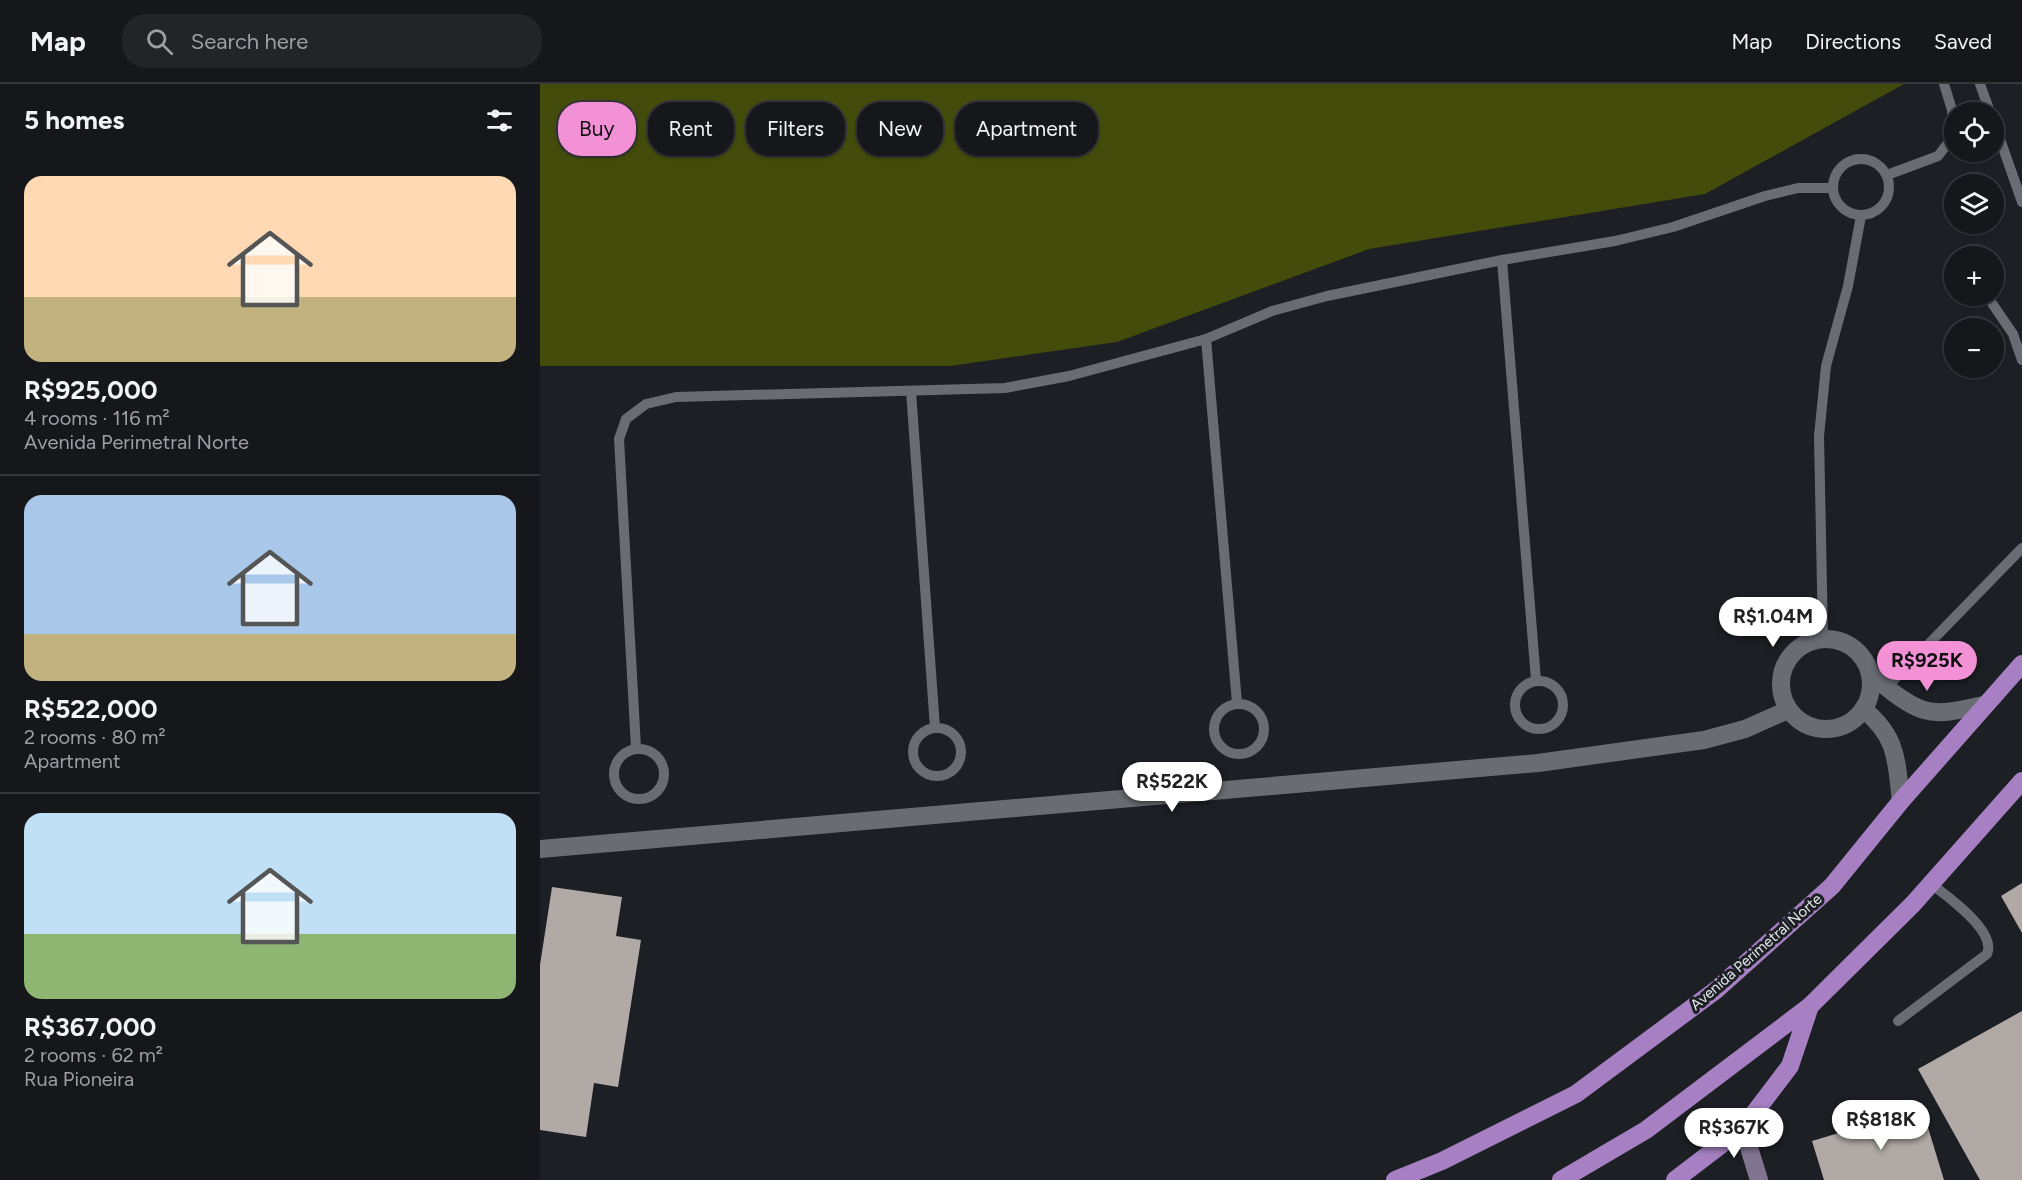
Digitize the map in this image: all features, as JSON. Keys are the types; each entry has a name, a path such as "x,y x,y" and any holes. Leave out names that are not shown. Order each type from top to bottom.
{"highway":[{"name":"Avenida Perimetral Norte","path":"1395,1180 1442,1161 1576,1094 1716,990 1833,886 1901,801 2022,664"},
{"path":"1561,1180 1646,1130 1810,1006 1913,904 2022,781"},
{"path":"1675,1180 1743,1128 1790,1066 1810,1006"}],"main road":[{"path":"1743,1128 1759,1180"}],"street":[{"path":"1823,638 1837,639 1848,644 1866,662 1870,674 1869,698 1863,710 1855,719 1832,729 1808,726 1796,719 1782,698 1780,684 1782,670 1788,658 1797,648 1809,641 1823,638"},
{"path":"1870,674 1925,711 1943,712 1985,705"},
{"path":"540,849 1538,763 1704,740 1745,729 1788,710"},
{"path":"1863,710 1888,734 1896,756 1901,801"}],"lane":[{"path":"1887,175 1938,156 1952,138 1952,110 1944,84"},
{"path":"1980,84 1986,102"},
{"path":"2004,151 2022,202"},
{"path":"1863,158 1877,164 1887,175 1890,189 1885,202 1875,212 1861,216 1847,213 1836,202 1832,188 1836,173 1847,162 1863,158"},
{"path":"636,748 619,439 626,419 646,404 676,397 1005,388 1069,376 1206,339 1272,311 1327,296 1502,260 1615,241 1673,227 1765,196 1797,188 1832,188"},
{"path":"1823,638 1819,436 1824,378 1848,286 1861,216"},
{"path":"1502,260 1536,680"},
{"path":"1994,306 2013,334 2022,360"},
{"path":"1206,339 1237,703"},
{"path":"911,391 935,728"},
{"path":"1887,687 2022,548"},
{"path":"1536,680 1549,682 1559,691 1563,703 1561,715 1553,725 1540,730 1528,727 1518,719 1514,707 1516,694 1524,684 1536,680"},
{"path":"1237,703 1250,706 1260,714 1264,727 1262,740 1253,750 1241,754 1228,752 1223,748 1213,731 1215,718 1224,708 1237,703"},
{"path":"935,728 947,731 957,739 961,750 959,763 951,772 939,777 927,774 917,766 913,754 915,742 923,733 935,728"},
{"path":"636,748 649,750 660,759 665,771 663,784 654,795 642,800 628,798 618,790 613,777 615,764 623,753 636,748"},
{"path":"1898,1021 1987,954 1990,948 1988,941 1965,910 1931,884"}],"green space":[{"path":"540,84 1904,84 1705,194 1369,249 1117,342 950,366 540,366"}],"building":[{"path":"2022,883 2022,933 2001,896"},
{"path":"552,887 622,897 616,936 641,940 618,1087 594,1083 586,1137 540,1130 540,965"},
{"path":"2022,1011 2022,1180 1980,1180 1918,1069"},
{"path":"1922,1108 1944,1180 1824,1180 1812,1141"}]}
